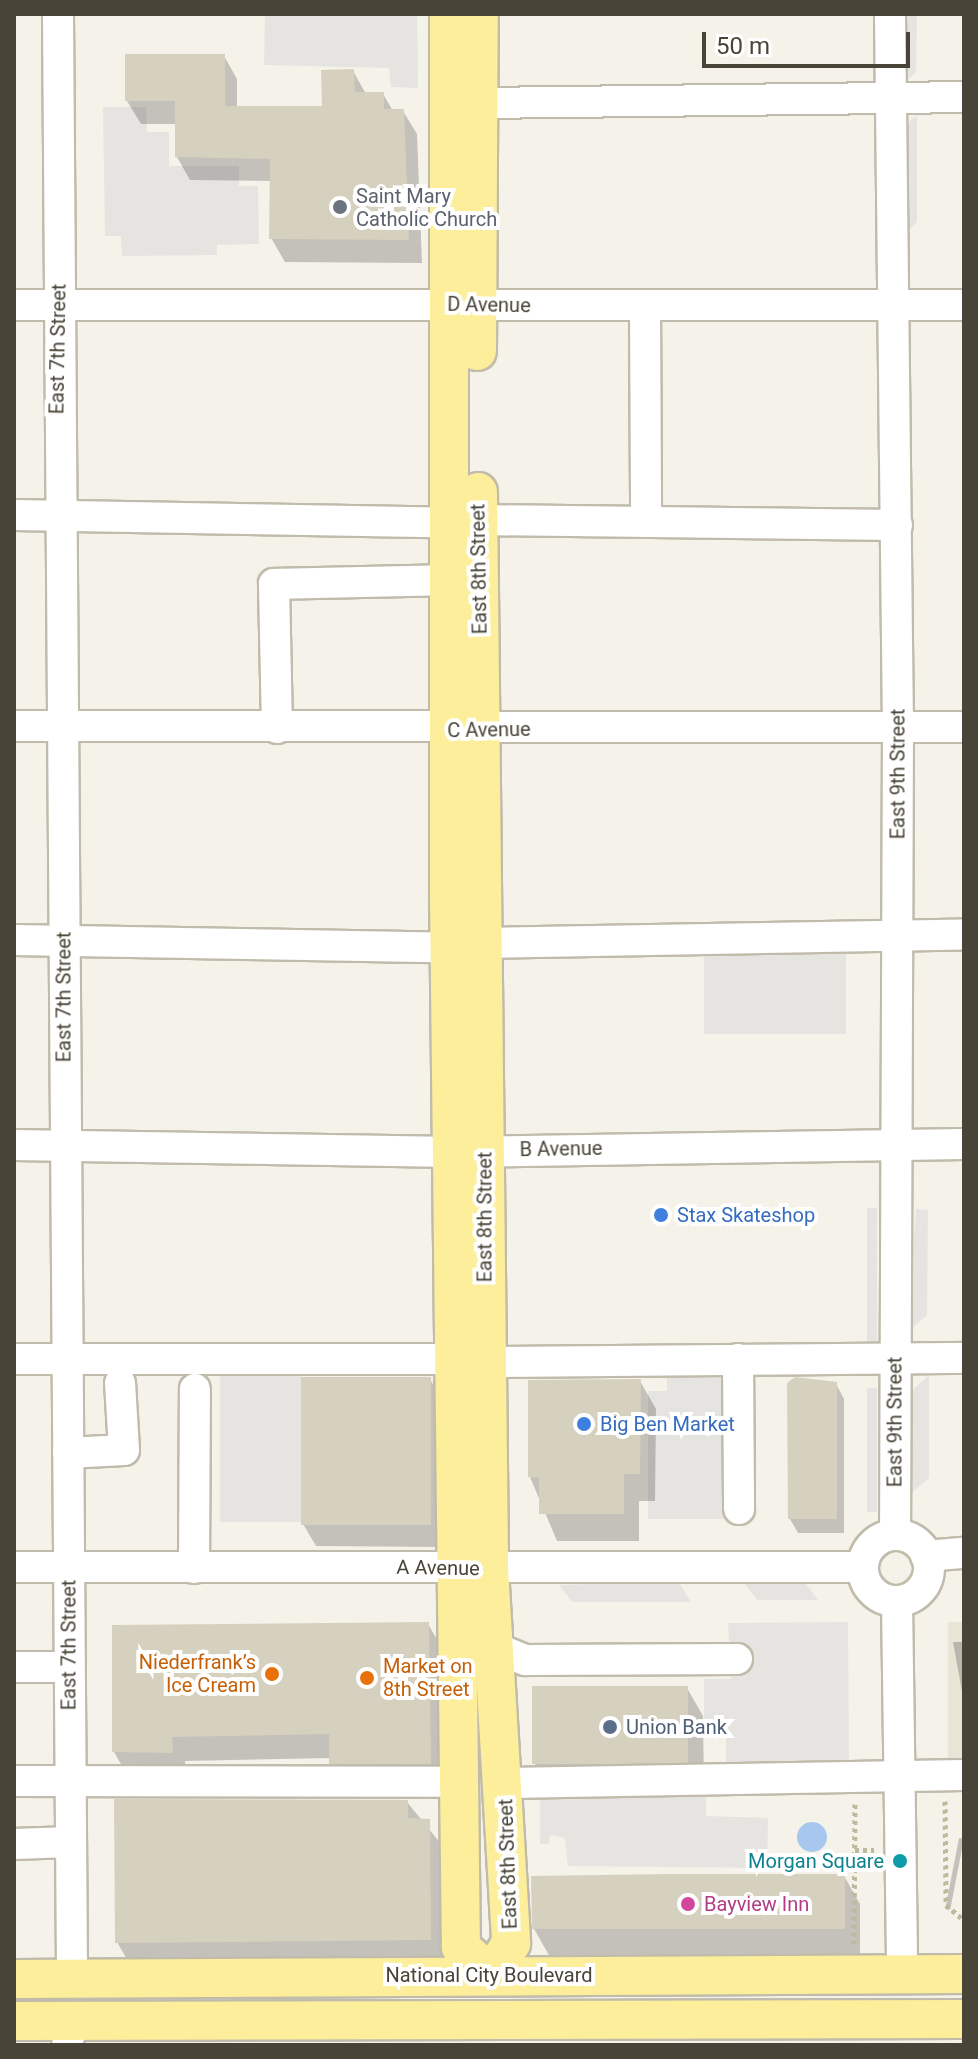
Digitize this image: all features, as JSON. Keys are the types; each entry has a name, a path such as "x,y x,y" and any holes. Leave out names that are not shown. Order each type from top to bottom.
{"main road":[{"name":"East 8th Street","path":"449,14 464,305 466,946 474,1568 459,1782 461,1947 491,1975 511,1943 504,1783 493,1647 474,1568"},
{"name":"East 8th Street","path":"464,305 480,103 479,14"},
{"name":"East 8th Street","path":"465,522 451,580 466,730"},
{"name":"National City Boulevard","path":"14,1979 964,1974"},
{"path":"491,1975 492,2033"},
{"path":"70,2033 81,2002 171,2002 207,1978"},
{"path":"14,2008 44,2004 72,1979"},
{"path":"14,2021 70,2033 492,2033 964,2019"}],"street":[{"name":"East 7th Street","path":"58,14 56,515 64,940 72,1979"},
{"name":"East 9th Street","path":"890,14 898,728 895,1535"},
{"path":"480,103 964,97"},
{"name":"D Avenue","path":"14,305 964,305"},
{"path":"645,306 646,522"},
{"path":"14,515 897,525"},
{"path":"277,728 274,584 451,580"},
{"name":"C Avenue","path":"14,726 466,730 964,727"},
{"path":"14,940 466,946 964,935"},
{"name":"B Avenue","path":"14,1145 471,1151 964,1144"},
{"path":"14,1359 472,1361 964,1358"},
{"path":"738,1359 739,1509"},
{"path":"68,1453 124,1450 120,1383"},
{"path":"194,1568 195,1389"},
{"path":"895,1535 914,1541 926,1556 923,1586 897,1601 876,1595 863,1567 876,1541 895,1535"},
{"path":"926,1556 964,1553"},
{"name":"A Avenue","path":"14,1567 863,1567"},
{"path":"897,1601 902,1965"},
{"path":"493,1647 525,1660 737,1659"},
{"path":"14,1667 69,1667"},
{"path":"504,1783 898,1776 955,1784"},
{"path":"14,1781 459,1782"},
{"path":"14,1844 71,1842"}],"path":[{"path":"955,1784 946,1905 964,1920"},
{"path":"843,1944 855,1944 855,1794"}],"shaded area":[{"path":"265,14 417,14 418,88 391,87 389,68 264,65"},
{"path":"894,14 917,14 916,72 896,92"},
{"path":"103,107 146,107 147,132 169,132 169,166 239,166 239,186 258,186 259,244 217,245 217,255 122,256 121,236 105,236"},
{"path":"917,115 917,222 896,242 894,134"},
{"path":"704,954 846,954 846,1034 704,1034"},
{"path":"867,1208 877,1208 877,1341 867,1341"},
{"path":"916,1209 928,1210 927,1315 907,1333"},
{"path":"220,1373 301,1373 301,1522 220,1522"},
{"path":"667,1375 722,1375 723,1519 648,1519 648,1391 667,1391"},
{"path":"929,1375 929,1478 907,1497 907,1395"},
{"path":"867,1388 877,1388 877,1512 867,1512"},
{"path":"803,1580 818,1600 757,1600 743,1581"},
{"path":"678,1581 691,1602 572,1602 559,1585"},
{"path":"848,1622 849,1767 726,1767 726,1737 704,1737 704,1679 731,1679 728,1623"},
{"path":"948,1622 964,1622 964,1780 948,1780"},
{"path":"706,1795 706,1816 768,1818 767,1868 568,1866 565,1838 550,1835 549,1844 540,1844 540,1796"}],"water":[{"path":"812,1822 823,1826 827,1837 823,1848 812,1852 801,1848 797,1837 801,1826"}],"building":[{"path":"125,54 225,54 225,106 322,106 321,70 354,69 355,92 384,92 384,109 404,109 409,240 269,239 270,159 175,157 175,101 125,101"},
{"path":"301,1377 431,1377 431,1525 301,1525"},
{"path":"795,1377 837,1382 837,1519 788,1519 787,1383"},
{"name":"Big Ben Market","path":"641,1379 640,1474 624,1474 624,1514 539,1514 539,1478 528,1477 528,1380"},
{"path":"429,1622 431,1764 329,1764 329,1734 172,1737 173,1753 112,1752 112,1625"},
{"name":"Union Bank","path":"532,1686 688,1686 688,1764 532,1764"},
{"path":"114,1799 408,1800 408,1818 430,1819 431,1940 115,1943"},
{"name":"Bayview Inn","path":"845,1874 845,1929 532,1929 531,1876"}],"place":[{"name":"Saint Mary Catholic Church","path":"340,207"},
{"name":"Stax Skateshop","path":"661,1215"},
{"name":"Big Ben Market","path":"584,1424"},
{"name":"Niederfrank’s Ice Cream","path":"272,1674"},
{"name":"Market on 8th Street","path":"367,1678"},
{"name":"Union Bank","path":"610,1727"},
{"name":"Morgan Square","path":"900,1861"},
{"name":"Bayview Inn","path":"688,1904"}]}
